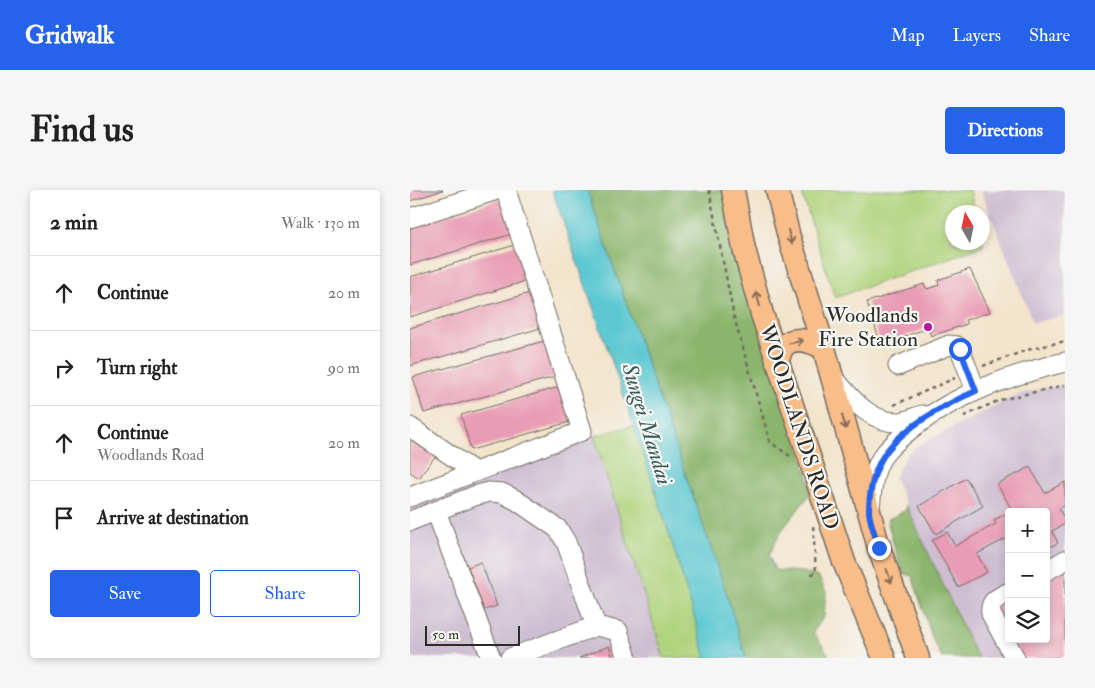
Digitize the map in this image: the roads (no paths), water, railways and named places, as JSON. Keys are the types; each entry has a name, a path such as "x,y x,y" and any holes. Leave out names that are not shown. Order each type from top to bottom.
{"main road":[{"name":"WOODLANDS ROAD","path":"733,190 747,258 777,362 844,562 884,658"},
{"name":"WOODLANDS ROAD","path":"777,190 789,237 824,348 879,548 918,658"},
{"path":"777,362 783,348 788,343 808,341 824,348"}],"street":[{"path":"410,218 497,190"},
{"path":"410,497 582,431 506,190"},
{"path":"898,366 949,345 957,346 960,349 976,391"},
{"path":"831,375 851,399 875,417 900,422 933,412 976,391 1030,371 1065,362"},
{"path":"869,512 874,475 882,458 898,440 933,412"},
{"path":"410,427 475,472"},
{"path":"410,521 489,492 502,493 516,500 542,516 558,529 566,542 596,626"},
{"path":"436,511 491,658"},
{"path":"1050,569 1065,560"},
{"path":"1005,594 996,599 990,605 990,609 1015,658"},
{"path":"510,658 596,626 618,631 627,658"}],"water":[{"name":"Sungei Mandai","path":"552,190 587,190 723,583 746,658 706,658 652,481"}],"place":[{"name":"Woodlands Fire Station","path":"928,327"}]}
